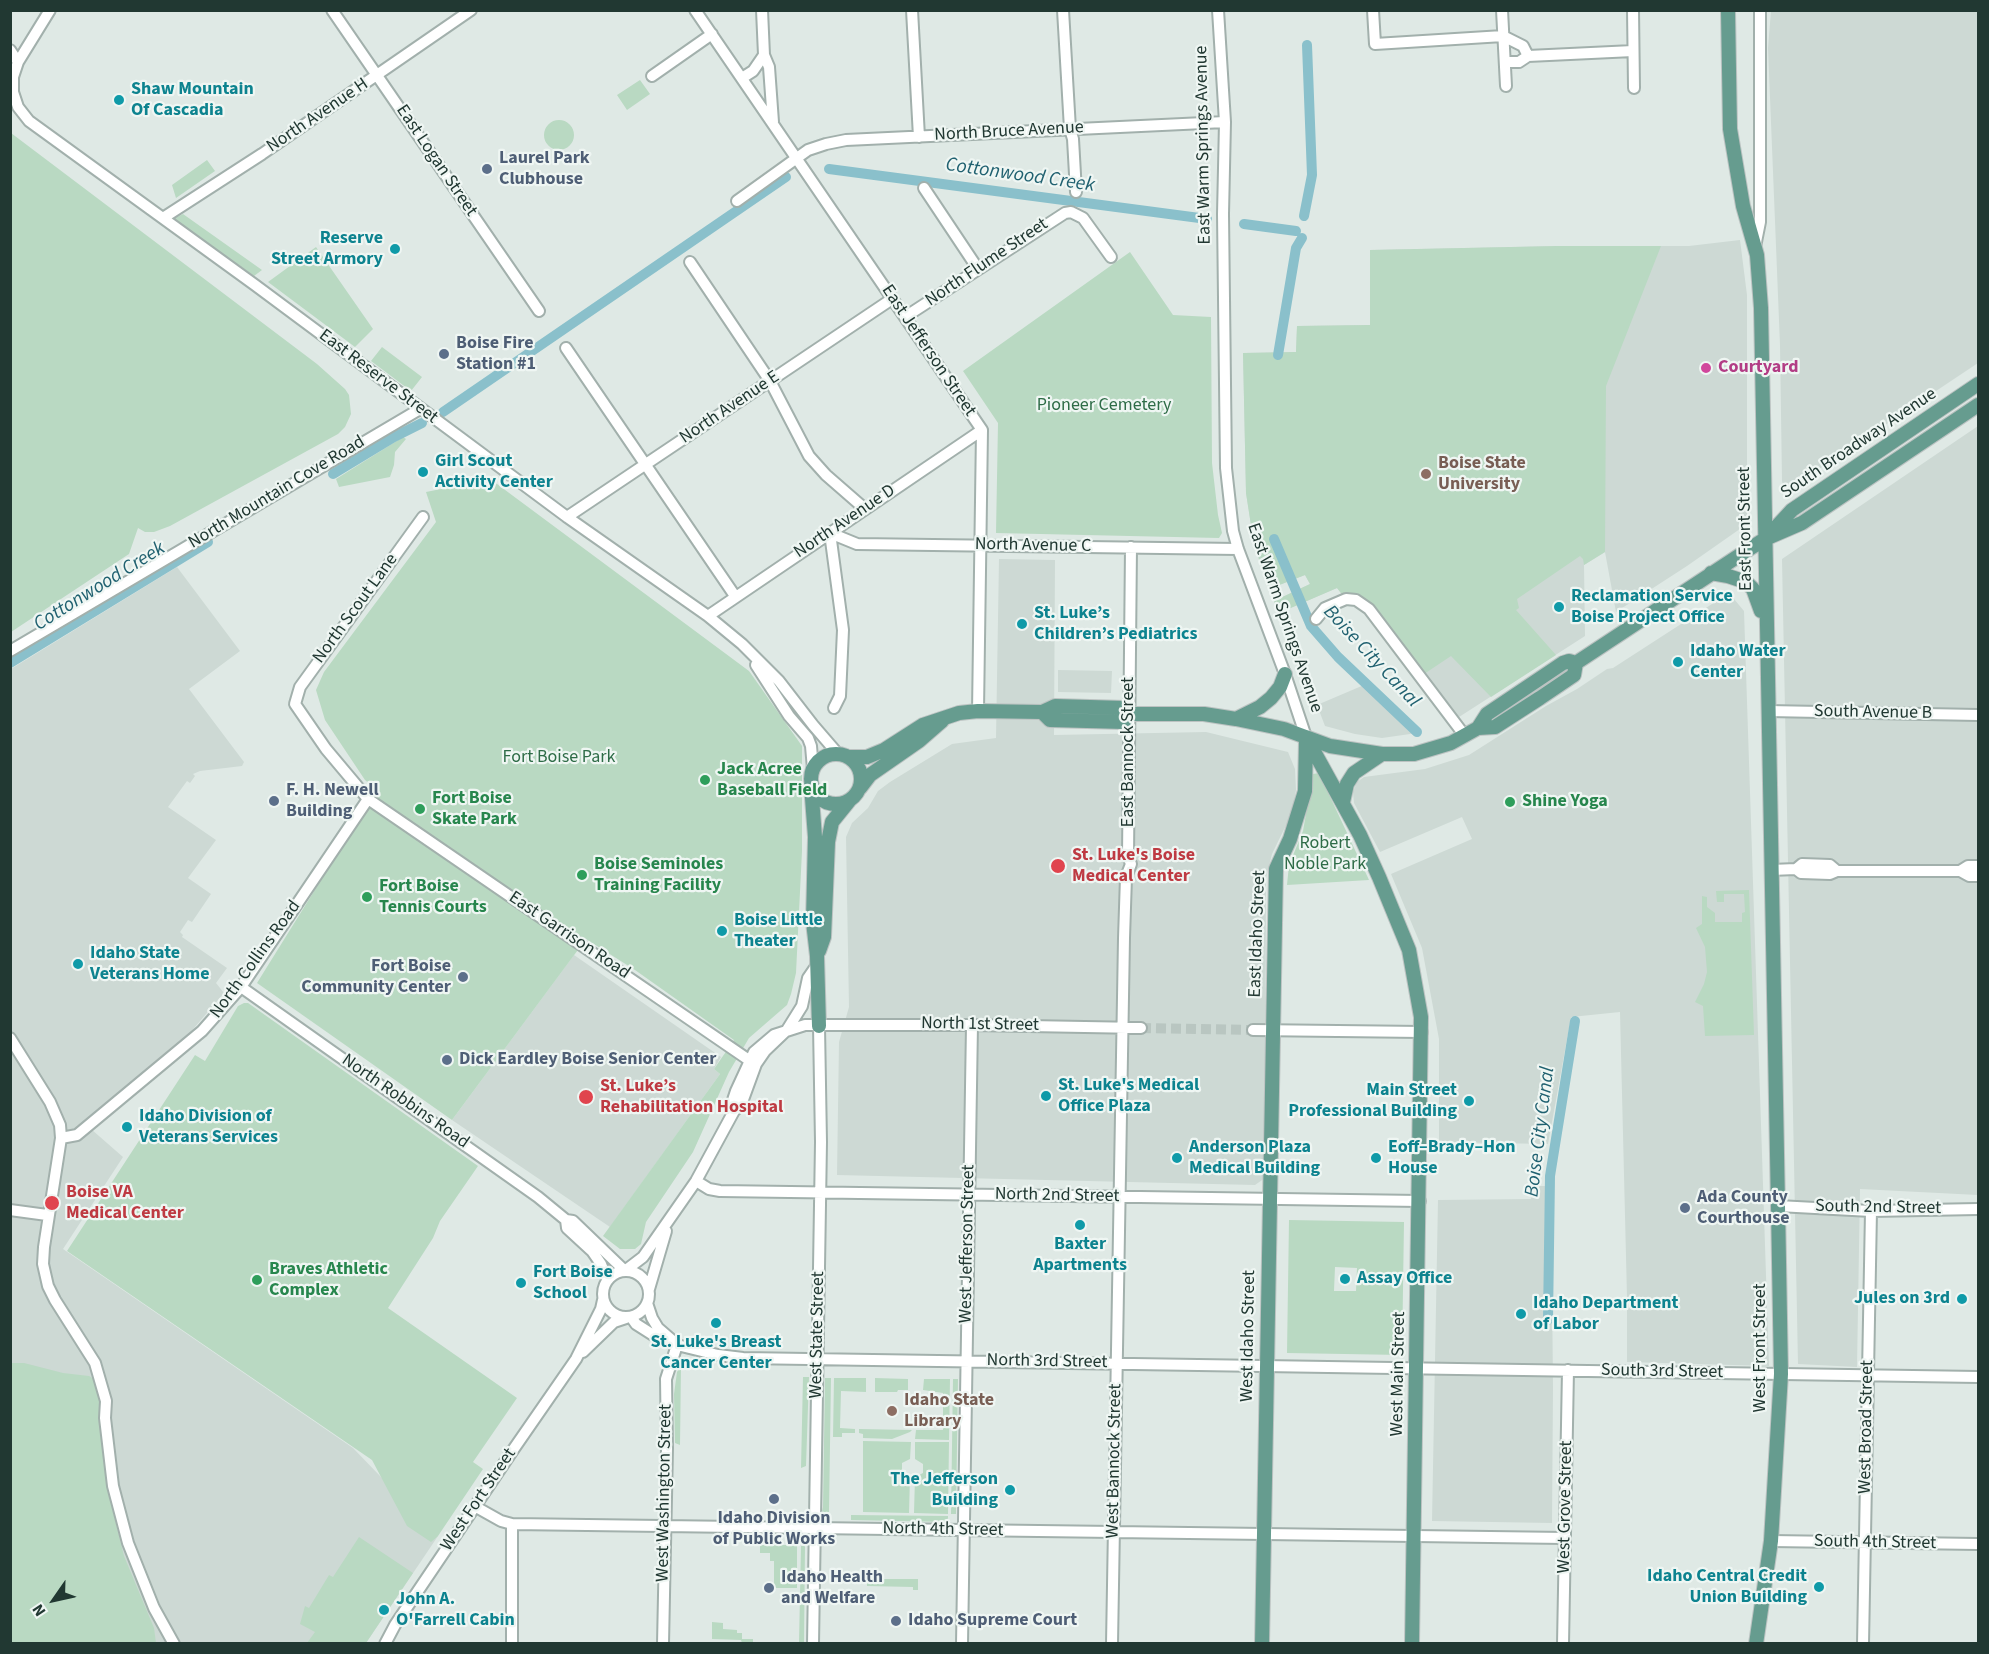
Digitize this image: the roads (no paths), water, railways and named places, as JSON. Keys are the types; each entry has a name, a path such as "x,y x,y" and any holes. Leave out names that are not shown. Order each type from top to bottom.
{"main road":[{"name":"East Front Street","path":"1728,10 1730,129 1743,206 1757,255 1761,308 1775,1051"},
{"name":"South Broadway Avenue","path":"1765,539 1792,510 1978,384"},
{"name":"South Broadway Avenue","path":"843,756 867,757 884,750 923,724 958,713 1042,712 1055,706 1125,708 1129,714 1204,714 1284,729 1330,746 1382,754 1414,754 1451,742 1478,728 1496,727 1574,675 1576,663 1765,539 1802,523 1978,405"},
{"path":"1712,573 1740,579 1753,589 1766,628"},
{"name":"South Broadway Avenue","path":"1478,728 1487,714 1563,663 1569,661 1576,663"},
{"path":"1236,719 1260,707 1271,698 1280,687 1285,674"},
{"path":"1511,698 1520,699 1545,688 1550,692"},
{"path":"817,960 824,937 828,842 832,822 870,775 919,741 946,718"},
{"name":"East Warm Springs Avenue","path":"1306,737 1360,836 1409,950 1419,999 1422,1032"},
{"name":"East Idaho Street","path":"1272,1030 1276,869 1290,839 1305,791 1306,737"},
{"path":"1343,802 1347,784 1354,773 1382,754"},
{"path":"819,1026 817,960 813,922 815,837 811,785 813,770 823,758 843,756 858,768 861,782 859,789"},
{"path":"811,785 819,798 826,802 842,804 849,801"},
{"name":"West Idaho Street","path":"1262,1644 1272,1030"},
{"name":"West Main Street","path":"1413,1644 1422,1032"},
{"name":"West Front Street","path":"1756,1644 1771,1541 1781,1374 1775,1051"}],"street":[{"path":"14,107 12,77 18,62 50,10"},
{"name":"East Logan Street","path":"332,10 539,311"},
{"name":"North Avenue H","path":"163,218 262,154 471,10"},
{"name":"East Jefferson Street","path":"695,10 982,430 978,711"},
{"path":"762,10 764,55 769,67 772,122"},
{"path":"912,10 919,137"},
{"path":"1062,10 1076,192"},
{"name":"East Warm Springs Avenue","path":"1218,10 1225,122 1223,214 1226,468 1233,531 1306,737"},
{"path":"1373,10 1375,44 1503,36 1523,46 1528,56"},
{"path":"1502,10 1506,86"},
{"path":"1633,10 1634,88"},
{"path":"1755,247 1760,222 1760,10"},
{"path":"652,76 712,34"},
{"path":"10,50 18,62"},
{"path":"1505,62 1519,62 1528,56 1634,51"},
{"path":"742,78 753,71 764,55"},
{"name":"East Reserve Street","path":"14,107 37,128 163,218 567,517 708,616 742,644 779,681 813,725 843,756"},
{"name":"North Bruce Avenue","path":"737,201 808,150 846,140 1225,122"},
{"path":"924,188 978,269"},
{"name":"North Flume Street","path":"905,317 1057,217 1071,212 1086,222 1111,256"},
{"path":"690,262 770,381 809,456 826,475 865,509"},
{"name":"North Avenue E","path":"567,517 892,299"},
{"path":"566,348 735,596"},
{"name":"North Mountain Cove Road","path":"10,651 420,409"},
{"name":"North Avenue D","path":"708,616 982,430"},
{"name":"North Scout Lane","path":"295,704 300,687 423,517"},
{"path":"830,533 843,630 840,696 834,708"},
{"name":"North Avenue C","path":"830,533 856,544 1238,549"},
{"name":"East Bannock Street","path":"1122,1028 1126,877 1131,864 1128,856 1131,547"},
{"path":"1316,619 1325,608 1346,599 1356,600 1369,609 1465,735"},
{"name":"East Reserve Street","path":"742,644 789,716 808,738 813,770"},
{"name":"East Garrison Road","path":"295,704 326,749 368,800 749,1060"},
{"name":"South Avenue B","path":"1768,711 1978,715"},
{"name":"North Collins Road","path":"61,1138 77,1135 198,1035 241,987 368,800"},
{"path":"1960,871 1968,866 1978,866"},
{"path":"1771,870 1796,869 1801,873 1821,874 1837,871 1960,871 1969,876 1978,876"},
{"path":"647,1303 639,1313 629,1317 612,1313 603,1300 604,1286 607,1280 617,1272 625,1270 643,1257 696,1181 734,1111 741,1105 756,1064 765,1051 787,1030 802,1006 808,978 817,960"},
{"name":"North Robbins Road","path":"241,987 511,1177 566,1220 573,1221 625,1270"},
{"name":"North 1st Street","path":"819,1026 840,1024 1141,1028"},
{"path":"734,1111 732,1102 749,1060 762,1044 774,1035 787,1030 805,1025 819,1026"},
{"name":"West Jefferson Street","path":"962,1644 972,1025"},
{"name":"West State Street","path":"813,1644 820,1192 819,1026"},
{"name":"West Bannock Street","path":"1112,1644 1122,1028"},
{"path":"1253,1030 1422,1032"},
{"path":"10,1038 55,1112 60,1125 61,1138 47,1215 43,1264 48,1286 54,1300 95,1363 106,1401 105,1418 113,1486 135,1561 154,1608 174,1644"},
{"name":"North 2nd Street","path":"696,1181 709,1189 720,1191 1420,1201"},
{"name":"South 2nd Street","path":"1778,1206 1871,1211 1978,1209"},
{"path":"10,1210 47,1215"},
{"name":"West Broad Street","path":"1863,1644 1871,1211"},
{"name":"North Robbins Road","path":"566,1220 567,1228 592,1251 601,1264 607,1280"},
{"path":"669,1222 649,1288 647,1303 658,1328 677,1345"},
{"path":"625,1270 637,1273 649,1288"},
{"name":"West Fort Street","path":"576,1359 603,1300"},
{"name":"North 3rd Street","path":"629,1317 658,1338 677,1345 718,1355 743,1358 818,1361 966,1360 1417,1368"},
{"name":"West Fort Street","path":"386,1644 401,1616 576,1359 605,1329 614,1322 629,1317"},
{"name":"West Washington Street","path":"663,1644 666,1379 677,1345"},
{"name":"South 3rd Street","path":"1417,1368 1978,1377"},
{"name":"West Grove Street","path":"1563,1644 1568,1370"},
{"name":"North 4th Street","path":"476,1507 501,1521 512,1524 1414,1536"},
{"path":"512,1524 512,1644"},
{"path":"1414,1536 1565,1538"},
{"name":"South 4th Street","path":"1771,1541 1978,1544"},
{"path":"162,1644 166,1632"}],"waterway":[{"name":"Boise City Canal","path":"1304,216 1312,175 1307,45"},
{"name":"Cottonwood Creek","path":"829,169 1207,219"},
{"path":"443,412 786,177"},
{"name":"Cottonwood Creek","path":"1244,224 1296,231"},
{"name":"Boise City Canal","path":"1278,355 1296,248 1302,238"},
{"name":"Cottonwood Creek","path":"333,474 422,423"},
{"name":"Boise City Canal","path":"1274,539 1311,626 1338,657 1417,732"},
{"name":"Cottonwood Creek","path":"10,663 208,542"},
{"name":"Boise City Canal","path":"1548,1320 1550,1176 1575,1021"}],"tunnel":[{"path":"1141,1028 1253,1030"}],"place":[{"name":"Shaw Mountain Of Cascadia","path":"119,100"},
{"name":"Laurel Park Clubhouse","path":"487,169"},
{"name":"Reserve Street Armory","path":"395,249"},
{"name":"Boise Fire Station #1","path":"444,354"},
{"name":"Courtyard","path":"1706,368"},
{"name":"Girl Scout Activity Center","path":"423,472"},
{"name":"Boise State University","path":"1426,474"},
{"name":"Reclamation Service Boise Project Office","path":"1559,607"},
{"name":"St. Luke’s Children’s Pediatrics","path":"1022,624"},
{"name":"Idaho Water Center","path":"1678,662"},
{"name":"Jack Acree Baseball Field","path":"705,780"},
{"name":"F. H. Newell Building","path":"274,801"},
{"name":"Shine Yoga","path":"1510,802"},
{"name":"Fort Boise Skate Park","path":"420,809"},
{"name":"St. Luke's Boise Medical Center","path":"1058,866"},
{"name":"Boise Seminoles Training Facility","path":"582,875"},
{"name":"Fort Boise Tennis Courts","path":"367,897"},
{"name":"Boise Little Theater","path":"722,931"},
{"name":"Idaho State Veterans Home","path":"78,964"},
{"name":"Fort Boise Community Center","path":"463,977"},
{"name":"Dick Eardley Boise Senior Center","path":"447,1060"},
{"name":"St. Luke's Medical Office Plaza","path":"1046,1096"},
{"name":"St. Luke’s Rehabilitation Hospital","path":"586,1097"},
{"name":"Main Street Professional Building","path":"1469,1101"},
{"name":"Idaho Division of Veterans Services","path":"127,1127"},
{"name":"Anderson Plaza Medical Building","path":"1177,1158"},
{"name":"Eoff–Brady–Hon House","path":"1376,1158"},
{"name":"Boise VA Medical Center","path":"52,1203"},
{"name":"Ada County Courthouse","path":"1685,1208"},
{"name":"Baxter Apartments","path":"1080,1225"},
{"name":"Assay Office","path":"1345,1279"},
{"name":"Braves Athletic Complex","path":"257,1280"},
{"name":"Fort Boise School","path":"521,1283"},
{"name":"Jules on 3rd","path":"1962,1299"},
{"name":"Idaho Department of Labor","path":"1521,1314"},
{"name":"St. Luke's Breast Cancer Center","path":"716,1323"},
{"name":"Idaho State Library","path":"892,1411"},
{"name":"The Jefferson Building","path":"1010,1490"},
{"name":"Idaho Division of Public Works","path":"774,1499"},
{"name":"Idaho Central Credit Union Building","path":"1819,1587"},
{"name":"Idaho Health and Welfare","path":"769,1588"},
{"name":"John A. O'Farrell Cabin","path":"384,1610"},
{"name":"Idaho Supreme Court","path":"896,1621"}],"park label":[{"name":"Pioneer Cemetery","path":"1104,406"},
{"name":"Fort Boise Park","path":"559,758"},
{"name":"Robert Noble Park","path":"1325,854"}]}
